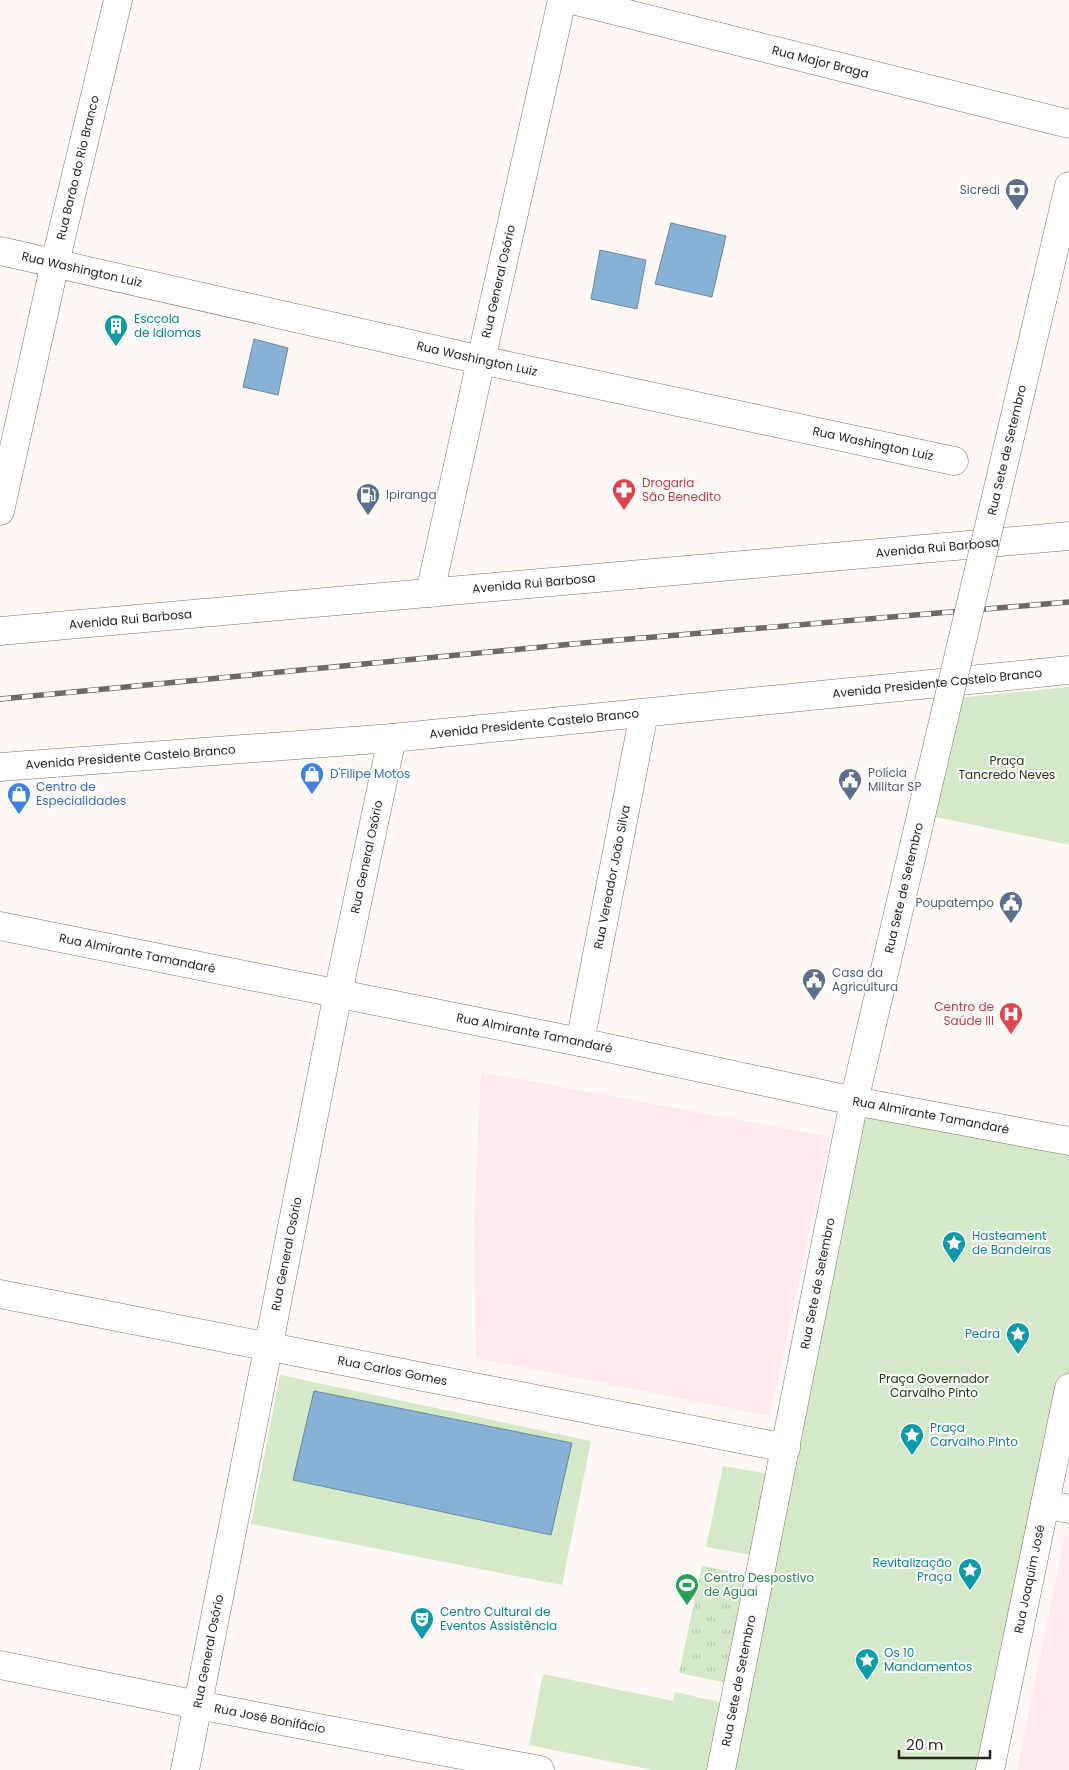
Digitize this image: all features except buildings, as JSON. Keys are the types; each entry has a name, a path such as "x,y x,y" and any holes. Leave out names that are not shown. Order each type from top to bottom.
{"street":[{"name":"Rua Barão do Rio Branco","path":"0,511 55,263 118,0"},
{"name":"Rua General Osório","path":"430,593 562,0"},
{"name":"Rua Major Braga","path":"572,0 1069,124"},
{"name":"Rua Sete de Setembro","path":"721,1770 854,1102 1069,186"},
{"name":"Rua Washington Luiz","path":"0,251 481,360 954,461"},
{"name":"Avenida Rui Barbosa","path":"0,631 1069,536"},
{"name":"Avenida Presidente Castelo Branco","path":"0,767 392,738 1069,670"},
{"name":"Rua Vereador João Silva","path":"580,1042 644,713"},
{"name":"Rua General Osório","path":"185,1770 338,994 392,738"},
{"name":"Rua Almirante Tamandaré","path":"0,926 580,1042 854,1102 1069,1141"},
{"name":"Rua Carlos Gomes","path":"0,1294 269,1345 786,1448"},
{"name":"Rua Joaquim José","path":"990,1770 1057,1507 1069,1388"},
{"name":"Rua José Bonifácio","path":"0,1665 540,1770"}],"shaded area":[{"path":"481,1072 830,1137 770,1416 476,1358 474,1226"},
{"path":"1065,1535 1069,1536 1069,1770 1017,1770"}],"green space":[{"name":"Praça Tancredo Neves","path":"1069,687 1069,845 931,816 956,698"},
{"name":"Praça Governador Carvalho Pinto","path":"854,1101 1069,1141 1069,1388 989,1770 721,1770"},
{"path":"280,1375 591,1441 562,1585 251,1524"},
{"path":"723,1466 768,1474 752,1555 706,1547"},
{"path":"702,1566 748,1575 727,1683 679,1673"},
{"path":"543,1674 673,1701 675,1692 723,1703 709,1770 653,1770 529,1745"}],"water":[{"path":"671,223 726,236 712,297 655,284"},
{"path":"600,250 646,260 637,309 591,299"},
{"path":"254,339 288,348 278,395 243,387"},
{"path":"314,1391 572,1443 551,1535 293,1480"}],"railway":[{"path":"0,699 583,643 1069,602"}],"place":[{"name":"Sicredi","path":"1017,211"},
{"name":"Esccola de Idiomas","path":"116,347"},
{"name":"Drogaria São Benedito","path":"624,511"},
{"name":"Ipiranga","path":"368,516"},
{"name":"D'Filipe Motos","path":"312,795"},
{"name":"Polícia Militar SP","path":"850,801"},
{"name":"Centro de Especialidades","path":"19,815"},
{"name":"Poupatempo","path":"1011,924"},
{"name":"Casa da Agricultura","path":"814,1001"},
{"name":"Centro de Saúde III","path":"1011,1035"},
{"name":"Hasteament de Bandeiras","path":"954,1264"},
{"name":"Pedra","path":"1018,1355"},
{"name":"Praça Carvalho Pinto","path":"912,1456"},
{"name":"Revitalização Praça","path":"970,1591"},
{"name":"Centro Despostivo de Aguaí","path":"687,1606"},
{"name":"Centro Cultural de Eventos Assistência","path":"422,1640"},
{"name":"Os 10 Mandamentos","path":"867,1681"}]}
